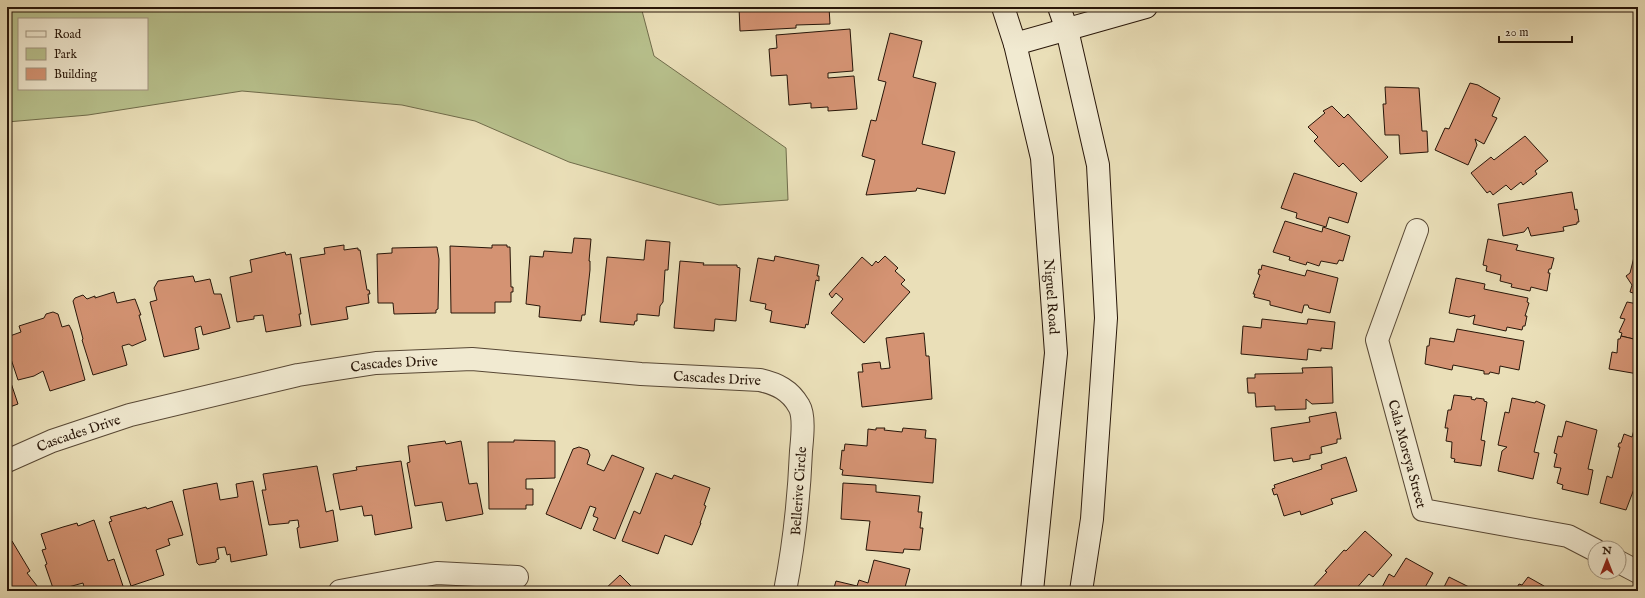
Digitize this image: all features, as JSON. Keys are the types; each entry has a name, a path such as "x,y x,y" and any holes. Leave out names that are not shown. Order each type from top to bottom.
{"street":[{"name":"Niguel Road","path":"1003,7 1014,44 1042,158 1056,353 1032,591"},
{"path":"1059,7 1067,30 1098,164 1106,318 1092,519 1081,591"},
{"path":"1014,44 1146,7"},
{"name":"Cala Moreya Street","path":"1418,230 1377,340 1423,510 1568,536 1587,546"},
{"name":"Cascades Drive","path":"7,460 52,441 130,415 298,375 376,363 472,359 641,374 760,380 777,384 791,394"},
{"name":"Bellerive Circle","path":"785,591 794,548 802,428 800,408 791,394"},
{"path":"1627,566 1638,572"},
{"path":"340,591 438,572 517,577"}],"green space":[{"path":"7,7 641,7 654,56 786,148 788,200 719,205 569,162 475,121 402,105 242,91 88,115 7,122"}],"building":[{"path":"739,7 829,7 830,24 796,25 796,28 740,31"},
{"path":"850,29 853,71 828,73 828,78 854,76 857,109 828,111 828,107 811,108 811,103 789,105 787,75 771,76 769,49 777,48 776,35"},
{"path":"890,33 922,41 913,77 936,83 922,144 955,152 945,194 917,188 916,191 866,195 875,160 862,156 871,120 876,121 886,82 878,80"},
{"path":"1470,83 1478,85 1500,98 1492,116 1497,118 1484,144 1475,139 1477,145 1468,165 1435,150 1445,128 1449,129"},
{"path":"1385,87 1419,88 1422,131 1427,131 1428,152 1400,154 1399,135 1385,135 1383,104 1386,104"},
{"path":"1332,106 1344,118 1348,114 1388,157 1361,182 1343,163 1339,167 1314,141 1318,137 1308,127 1325,113 1323,111"},
{"path":"1525,136 1548,161 1535,171 1537,174 1523,185 1521,182 1511,190 1506,185 1493,195 1490,191 1487,193 1471,173 1491,157 1494,160"},
{"path":"1294,173 1357,193 1348,223 1329,217 1326,227 1296,218 1297,213 1281,208"},
{"path":"1572,192 1575,210 1577,209 1579,222 1577,222 1577,224 1563,227 1564,231 1531,236 1528,227 1524,232 1503,236 1498,204"},
{"path":"1285,221 1322,232 1323,227 1350,236 1343,261 1339,260 1337,264 1321,261 1319,266 1307,262 1306,265 1289,260 1290,257 1273,252"},
{"path":"574,238 591,239 589,261 590,270 585,315 582,315 581,321 539,317 540,306 526,304 530,256 543,257 544,251 572,253"},
{"path":"1488,239 1518,245 1516,250 1554,258 1551,269 1549,269 1548,273 1550,273 1547,291 1531,287 1530,291 1511,287 1512,284 1500,281 1501,275 1486,271 1487,266 1483,265"},
{"path":"646,240 670,242 668,270 665,270 663,302 660,306 659,316 637,314 637,321 635,321 634,325 600,322 607,257 644,260"},
{"path":"1638,242 1638,258 1634,257"},
{"path":"344,245 344,250 358,248 358,250 360,250 367,290 369,290 370,294 368,294 369,303 346,307 348,319 311,325 300,258 325,254 324,248"},
{"path":"492,245 507,245 507,247 510,247 511,287 513,287 513,292 511,292 511,302 495,302 495,313 451,313 450,246 492,248"},
{"path":"437,247 439,259 438,309 436,310 436,313 394,314 393,303 378,303 377,254 392,253 392,248"},
{"path":"285,252 286,255 291,254 301,314 299,314 301,326 266,332 263,315 254,316 254,319 237,322 230,277 252,272 250,260"},
{"path":"775,256 819,265 817,276 819,276 819,281 816,280 808,325 806,324 805,328 770,322 772,311 765,309 766,304 750,301 758,258 774,261"},
{"path":"885,256 898,268 895,271 905,280 901,284 910,292 864,343 831,313 843,299 836,293 832,298 829,294 862,257 872,266 876,261 878,263"},
{"path":"1634,257 1638,258 1638,297 1635,296 1636,294 1630,292 1632,285 1626,276 1630,273"},
{"path":"680,261 704,263 703,265 737,265 737,267 740,268 736,321 715,319 714,331 674,328"},
{"path":"1262,265 1305,276 1307,270 1338,278 1330,313 1309,308 1308,305 1304,305 1302,313 1270,305 1270,301 1254,297 1255,294 1253,294 1260,275 1258,274 1259,269 1261,270"},
{"path":"193,276 195,282 210,279 214,294 221,294 230,328 203,335 201,326 195,328 199,349 164,357 150,302 157,300 154,288 158,281"},
{"path":"1456,278 1485,284 1484,289 1528,298 1527,302 1529,303 1525,316 1527,316 1525,326 1523,326 1522,330 1507,327 1506,331 1473,324 1475,315 1469,317 1449,313"},
{"path":"114,292 117,303 135,299 141,315 139,315 146,340 132,346 129,344 122,346 127,365 93,375 82,340 73,301 75,298 83,295 87,299"},
{"path":"1627,302 1638,304 1638,340 1621,336 1622,333 1619,332 1625,319 1620,318"},
{"path":"53,312 58,314 62,327 69,325 72,331 85,380 50,391 43,371 34,376 18,380 7,347 7,337 21,332 19,326 44,318 46,314"},
{"path":"1262,319 1307,324 1308,319 1335,322 1332,349 1321,348 1321,351 1308,349 1307,360 1241,354 1243,326 1261,328"},
{"path":"1457,329 1524,341 1519,370 1500,366 1499,374 1490,372 1489,374 1484,374 1484,371 1453,365 1452,370 1425,364 1427,346 1429,346 1430,338 1454,342"},
{"path":"924,333 926,356 929,356 932,399 862,407 858,372 863,372 862,364 880,362 881,369 890,368 886,338"},
{"path":"1621,336 1638,340 1638,374 1609,369 1612,352 1617,353 1618,339 1620,339"},
{"path":"1332,367 1333,403 1312,404 1306,399 1306,409 1275,410 1275,406 1256,407 1255,393 1248,393 1247,378 1255,378 1255,374 1303,373 1302,368"},
{"path":"7,371 18,404 7,408"},
{"path":"1454,395 1472,397 1471,399 1475,400 1476,398 1484,399 1484,401 1487,402 1481,440 1485,441 1481,466 1454,462 1455,459 1451,458 1452,442 1446,441 1448,428 1445,428 1448,410 1451,410"},
{"path":"1512,398 1535,403 1536,401 1545,405 1534,452 1539,453 1533,479 1498,471 1502,451 1507,447 1498,445 1505,412 1509,413"},
{"path":"1336,412 1341,439 1337,439 1337,443 1321,447 1322,453 1310,455 1310,459 1293,462 1292,458 1274,461 1271,428 1310,422 1309,417"},
{"path":"1637,419 1638,490 1634,489 1626,510 1600,503 1607,476 1612,478 1620,447 1618,447 1619,443 1621,443 1624,434 1632,437"},
{"path":"1566,421 1597,430 1588,469 1593,470 1588,495 1562,489 1563,485 1557,483 1561,468 1554,467 1557,454 1554,453 1558,436 1562,437"},
{"path":"876,428 885,428 884,430 902,432 903,428 926,430 925,438 936,439 933,483 842,475 843,470 840,469 842,450 844,451 845,444 867,446 868,429 876,430"},
{"path":"514,440 555,441 555,478 526,479 526,489 533,489 533,505 526,505 526,509 489,509 488,442 514,442"},
{"path":"445,441 446,444 461,441 469,484 477,483 483,514 446,521 442,502 415,506 407,463 410,462 408,446"},
{"path":"579,447 588,450 590,455 587,464 604,471 612,455 644,468 615,539 593,530 598,518 593,516 596,508 590,506 581,529 546,514 573,449"},
{"path":"1346,457 1357,491 1331,499 1333,504 1301,515 1300,511 1284,516 1277,494 1274,495 1272,489 1275,488 1274,485 1322,469 1321,465"},
{"path":"401,461 412,528 375,535 372,515 364,516 362,506 340,510 333,474 357,470 356,467"},
{"path":"317,466 326,512 333,510 338,541 300,548 297,528 299,527 298,520 289,521 289,523 269,525 262,490 266,490 263,474"},
{"path":"656,473 672,479 674,475 710,488 704,505 706,506 701,523 692,545 665,535 658,554 622,541 634,511 640,514"},
{"path":"253,481 267,555 231,562 230,554 227,555 225,547 217,548 219,559 216,560 216,562 199,565 197,563 183,490 217,483 220,500 238,497 236,484"},
{"path":"843,483 876,485 876,492 920,496 918,512 922,512 920,528 923,528 920,550 904,549 903,553 866,550 870,521 841,519"},
{"path":"172,501 183,535 168,539 170,545 156,550 164,575 131,586 109,522 112,521 110,517 146,507 147,509"},
{"path":"94,520 108,561 114,559 124,589 85,591 83,583 54,591 45,565 47,564 42,550 46,549 41,534 77,523 78,526"},
{"path":"1365,531 1392,555 1373,577 1369,574 1354,591 1315,591 1312,588 1327,572 1325,571 1344,550 1346,551"},
{"path":"12,541 30,571 27,573 41,591 7,591 7,545"},
{"path":"1406,558 1433,573 1423,591 1380,591 1389,574 1394,577"},
{"path":"874,560 910,569 904,591 833,591 836,581 857,586 859,580 868,583"},
{"path":"620,575 636,591 603,591"},
{"path":"1449,577 1477,591 1442,591"},
{"path":"1528,577 1550,591 1515,591 1519,584 1522,585"}]}
